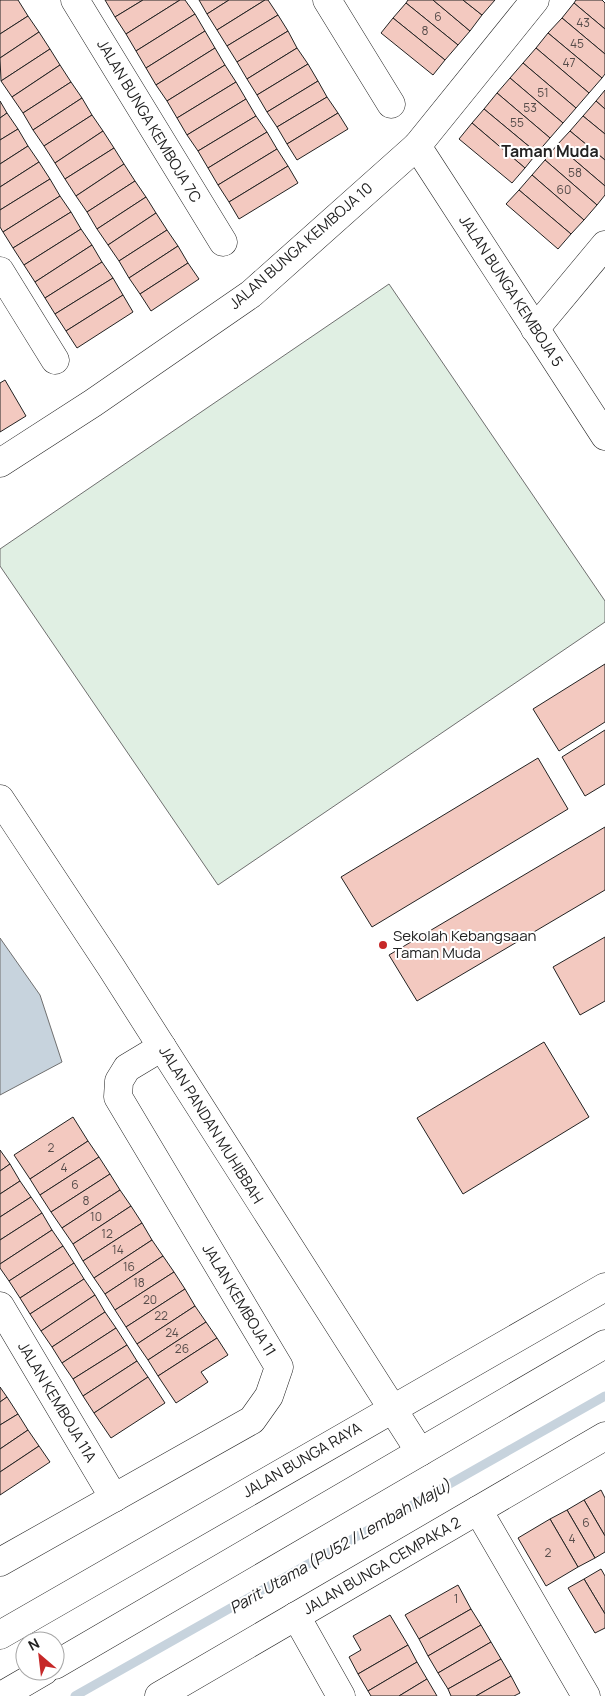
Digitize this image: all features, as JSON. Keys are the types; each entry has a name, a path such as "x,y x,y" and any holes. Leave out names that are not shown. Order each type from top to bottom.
{"street":[{"name":"JALAN BUNGA KEMBOJA 7C","path":"75,0 223,242"},
{"path":"327,0 391,104"},
{"name":"JALAN BUNGA KEMBOJA 10","path":"0,463 93,403 251,294 417,146 536,0"},
{"name":"JALAN BUNGA KEMBOJA 5","path":"417,146 605,436"},
{"path":"535,329 605,245"},
{"path":"0,270 55,360"},
{"name":"JALAN PANDAN MUHIBBAH","path":"0,799 162,1047 420,1452"},
{"name":"JALAN KEMBOJA 11","path":"0,1562 252,1420 269,1396 279,1367 118,1096 119,1081 127,1068 162,1047"},
{"name":"JALAN BUNGA RAYA","path":"0,1635 605,1287"},
{"name":"JALAN KEMBOJA 11A","path":"0,1306 114,1498"},
{"path":"65,1659 605,1344"},
{"name":"JALAN BUNGA CEMPAKA 2","path":"159,1696 605,1436"},
{"path":"478,1510 586,1696"},
{"path":"296,1616 341,1696"},
{"path":"2,1696 27,1681"},
{"path":"592,1696 605,1688"}],"green space":[{"path":"389,284 605,601 605,622 218,885 0,566 0,549"}],"shaded area":[{"path":"0,938 40,995 62,1062 0,1095"}],"building":[{"path":"0,0 18,0 28,16 0,34"},
{"path":"105,0 143,0 115,17"},
{"path":"143,0 180,0 126,34 115,17"},
{"path":"180,0 185,0 195,14 136,51 126,34"},
{"path":"199,0 229,0 207,14"},
{"path":"229,0 265,0 217,30 207,14"},
{"path":"265,0 268,0 278,15 227,46 217,30"},
{"path":"408,0 433,0 470,31 458,45 406,3"},
{"path":"433,0 463,0 482,15 470,31"},
{"path":"463,0 495,0 482,15"},
{"path":"576,0 602,0 605,3 605,29 574,3"},
{"path":"406,3 458,45 445,60 393,18"},
{"path":"574,3 605,29 605,54 562,18"},
{"path":"195,14 205,31 146,68 136,51"},
{"path":"278,15 288,31 237,62 227,46"},
{"path":"28,16 39,32 0,58 0,34"},
{"path":"393,18 445,60 433,75 381,33"},
{"path":"562,18 605,54 605,74 602,78 548,33"},
{"path":"205,31 215,48 156,85 146,68"},
{"path":"288,31 297,48 247,79 237,62"},
{"path":"39,32 50,49 1,81 0,58"},
{"path":"548,33 602,78 589,93 536,48"},
{"path":"215,48 225,65 167,101 156,85"},
{"path":"297,48 308,64 257,95 247,79"},
{"path":"536,48 589,93 576,108 523,63"},
{"path":"50,49 60,65 12,97 1,81"},
{"path":"523,63 576,108 563,123 510,78"},
{"path":"308,64 318,81 267,112 257,95"},
{"path":"60,65 71,82 23,113 12,97"},
{"path":"225,65 236,82 177,118 167,101"},
{"path":"510,78 563,123 550,138 497,93"},
{"path":"318,81 327,97 277,127 267,112"},
{"path":"71,82 82,98 33,130 23,113"},
{"path":"236,82 246,99 187,135 177,118"},
{"path":"605,90 605,109 596,101"},
{"path":"497,93 550,138 537,153 484,109"},
{"path":"327,97 338,113 287,144 277,127"},
{"path":"82,98 92,115 44,146 33,130"},
{"path":"246,99 256,116 198,151 187,135"},
{"path":"0,101 7,113 0,118"},
{"path":"596,101 605,109 605,134 583,116"},
{"path":"484,109 537,153 525,168 472,123"},
{"path":"7,113 18,129 0,140 0,118"},
{"path":"338,113 348,129 297,160 287,144"},
{"path":"92,115 103,131 55,163 44,146"},
{"path":"256,116 267,132 208,168 198,151"},
{"path":"583,116 605,134 605,160 570,131"},
{"path":"472,123 525,168 512,183 459,139"},
{"path":"18,129 28,146 0,164 0,140"},
{"path":"103,131 114,148 65,179 55,163"},
{"path":"570,131 605,160 605,186 557,145"},
{"path":"267,132 277,149 218,185 208,168"},
{"path":"557,145 605,186 605,195 597,205 545,160"},
{"path":"28,146 39,162 0,187 0,164"},
{"path":"114,148 124,164 76,196 65,179"},
{"path":"277,149 288,166 229,202 218,185"},
{"path":"545,160 597,205 584,220 532,175"},
{"path":"39,162 50,179 0,210 0,187"},
{"path":"124,164 135,181 87,212 76,196"},
{"path":"288,166 298,183 239,219 229,202"},
{"path":"532,175 584,220 571,234 519,190"},
{"path":"50,179 60,196 3,232 0,227 0,210"},
{"path":"135,181 146,197 97,229 87,212"},
{"path":"519,190 571,234 558,249 506,204"},
{"path":"60,196 71,212 13,248 3,232"},
{"path":"146,197 156,213 108,245 97,229"},
{"path":"71,212 81,229 24,265 13,248"},
{"path":"156,213 167,230 119,261 108,245"},
{"path":"81,229 92,245 35,282 24,265"},
{"path":"167,230 178,246 129,278 119,261"},
{"path":"92,245 102,262 45,298 35,282"},
{"path":"178,246 188,263 140,294 129,278"},
{"path":"102,262 113,278 55,314 45,298"},
{"path":"188,263 199,279 151,311 140,294"},
{"path":"113,278 123,295 66,331 55,314"},
{"path":"123,295 133,312 77,348 66,331"},
{"path":"5,380 26,416 0,432 0,383"},
{"path":"605,664 605,722 559,751 533,709"},
{"path":"605,730 605,784 585,796 562,757"},
{"path":"538,758 568,809 372,927 341,877"},
{"path":"605,827 605,890 417,1001 389,955"},
{"path":"605,937 605,1001 580,1015 553,967"},
{"path":"544,1042 589,1117 463,1194 417,1118"},
{"path":"73,1117 88,1141 30,1179 14,1155"},
{"path":"88,1141 99,1157 40,1195 30,1179"},
{"path":"0,1150 10,1164 0,1171"},
{"path":"99,1157 110,1174 51,1212 40,1195"},
{"path":"10,1164 20,1181 0,1194 0,1171"},
{"path":"110,1174 120,1190 62,1228 51,1212"},
{"path":"20,1181 31,1197 0,1217 0,1194"},
{"path":"120,1190 131,1206 73,1244 62,1228"},
{"path":"31,1197 42,1213 0,1240 0,1217"},
{"path":"131,1206 142,1223 83,1261 73,1244"},
{"path":"42,1213 52,1230 0,1264 0,1240"},
{"path":"142,1223 152,1240 94,1278 83,1261"},
{"path":"52,1230 63,1246 9,1281 0,1268 0,1264"},
{"path":"152,1240 163,1256 105,1294 94,1278"},
{"path":"63,1246 74,1263 20,1298 9,1281"},
{"path":"163,1256 174,1272 115,1310 105,1294"},
{"path":"74,1263 84,1279 30,1314 20,1298"},
{"path":"174,1272 185,1289 126,1327 115,1310"},
{"path":"84,1279 95,1295 41,1331 30,1314"},
{"path":"185,1289 195,1306 137,1344 126,1327"},
{"path":"95,1295 105,1312 52,1347 41,1331"},
{"path":"195,1306 206,1322 148,1360 137,1344"},
{"path":"105,1312 116,1328 62,1363 52,1347"},
{"path":"206,1322 217,1338 158,1376 148,1360"},
{"path":"116,1328 127,1345 73,1379 62,1363"},
{"path":"217,1338 228,1355 201,1372 208,1382 176,1403 158,1376"},
{"path":"127,1345 137,1361 83,1396 73,1379"},
{"path":"137,1361 148,1377 94,1413 83,1396"},
{"path":"148,1377 165,1403 111,1438 94,1413"},
{"path":"0,1387 7,1397 0,1402"},
{"path":"7,1397 18,1414 0,1425 0,1402"},
{"path":"18,1414 28,1430 0,1449 0,1425"},
{"path":"28,1430 39,1446 0,1472 0,1449"},
{"path":"39,1446 50,1462 0,1495 0,1472"},
{"path":"601,1490 605,1498 605,1536 584,1500"},
{"path":"584,1500 605,1536 605,1552 595,1558 567,1510"},
{"path":"567,1510 595,1558 578,1567 550,1519"},
{"path":"550,1519 578,1567 546,1586 518,1538"},
{"path":"601,1569 605,1576 605,1614 584,1579"},
{"path":"584,1579 605,1614 605,1628 595,1633 568,1588"},
{"path":"458,1585 471,1609 419,1639 405,1615"},
{"path":"471,1609 481,1625 428,1656 419,1639"},
{"path":"390,1615 408,1645 358,1674 349,1657 361,1650 353,1636"},
{"path":"481,1625 491,1642 438,1673 428,1656"},
{"path":"491,1642 501,1659 448,1689 438,1673"},
{"path":"408,1645 417,1662 368,1691 358,1674"},
{"path":"501,1659 511,1676 476,1696 451,1696 448,1689"},
{"path":"417,1662 427,1679 399,1696 371,1696 368,1691"},
{"path":"511,1676 520,1693 514,1696 476,1696"},
{"path":"427,1679 437,1696 399,1696"}],"waterway":[{"name":"Parit Utama (PU52 / Lembah Maju)","path":"75,1696 605,1396"}],"place":[{"name":"Sekolah Kebangsaan Taman Muda","path":"383,945"}],"district":[{"name":"Taman Muda","path":"550,151"}]}
